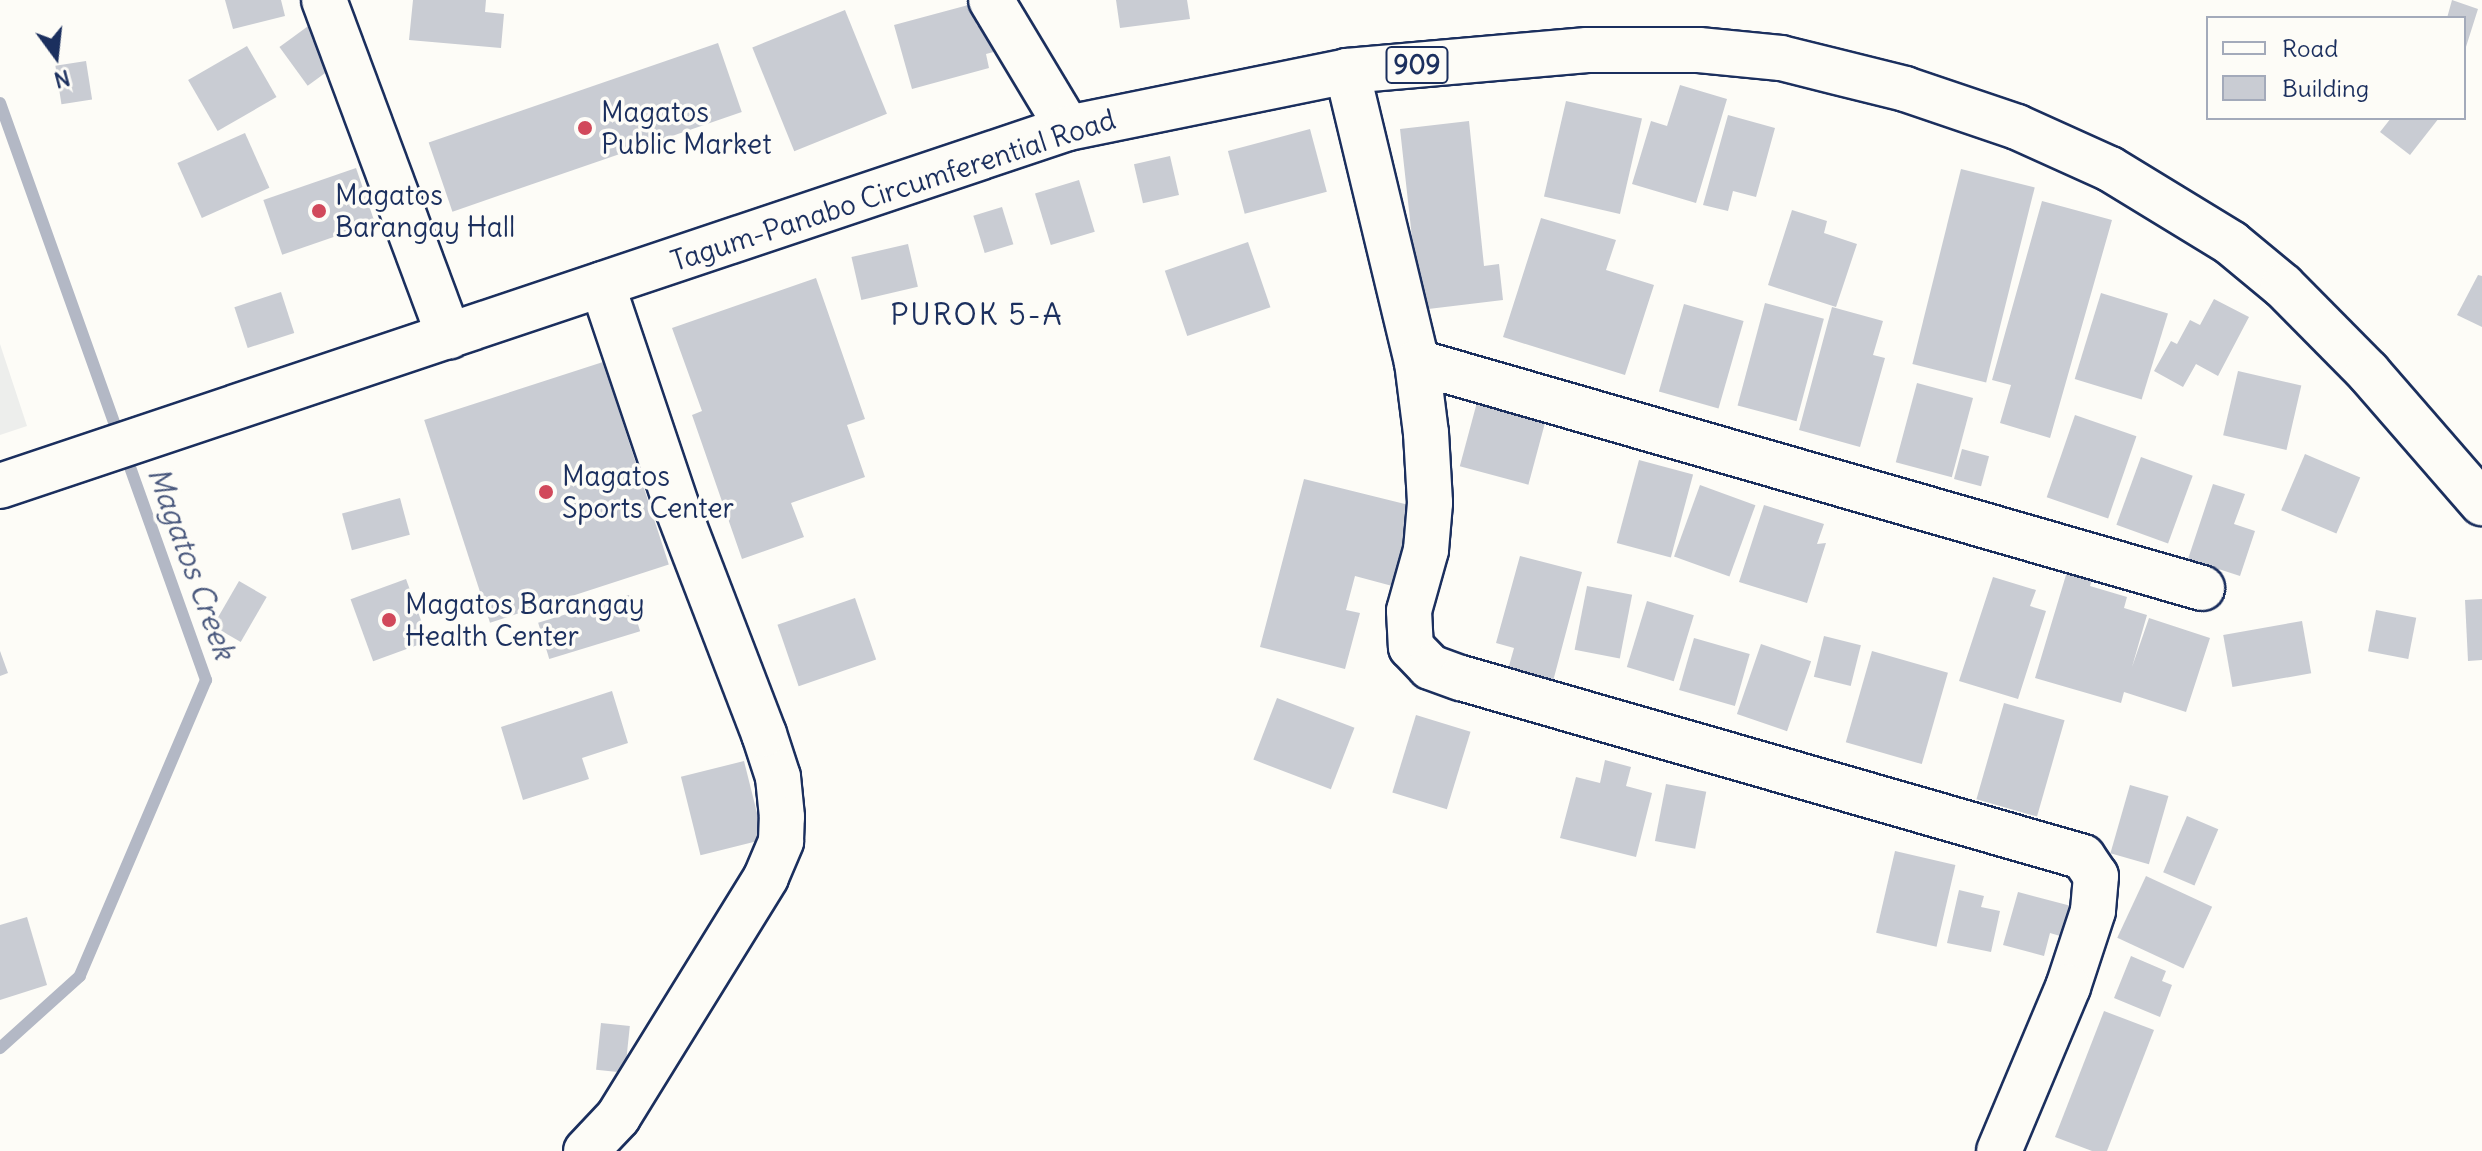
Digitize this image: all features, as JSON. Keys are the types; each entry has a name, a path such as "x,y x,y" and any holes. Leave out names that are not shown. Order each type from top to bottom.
{"main road":[{"path":"324,0 449,337"},
{"path":"991,0 1068,128"},
{"name":"Tagum-Panabo Circumferential Road","path":"0,486 252,405 1068,128 1347,71 1587,50 1699,50 1781,58 1905,89 2017,127 2110,169 2231,243 2283,286 2368,372 2482,503"},
{"path":"1347,71 1417,362 1430,503 1426,550 1408,629 1411,647 1430,667 2071,851 2091,864 2096,876 2093,911 2068,987 1999,1151"},
{"path":"586,1151 626,1105 766,877 781,841 782,817 778,777 764,734 677,507 602,284"},
{"path":"1417,362 2202,588"}],"shaded area":[{"path":"0,344 27,426 0,435"}],"building":[{"path":"225,0 281,0 285,16 233,29"},
{"path":"413,0 486,0 485,12 504,14 501,48 409,40"},
{"path":"1116,0 1187,0 1190,19 1120,28"},
{"path":"2452,0 2478,9 2466,47 2466,16 2448,16"},
{"path":"972,4 977,26 997,21 1005,49 986,54 989,68 912,89 894,25"},
{"path":"845,10 887,114 794,151 752,47"},
{"path":"311,24 339,63 308,86 279,47"},
{"name":"Magatos Public Market","path":"718,43 742,112 452,212 429,143"},
{"path":"247,46 276,97 218,131 188,80"},
{"path":"86,61 92,100 61,104 55,66"},
{"path":"1680,85 1727,99 1696,203 1632,184 1651,121 1667,126"},
{"path":"1566,101 1642,119 1620,214 1544,196"},
{"path":"1728,115 1775,128 1756,197 1733,191 1728,211 1703,205"},
{"path":"2389,120 2437,120 2410,155 2380,132"},
{"path":"1469,121 1484,266 1499,264 1503,300 1420,310 1400,129"},
{"path":"1310,129 1327,192 1245,214 1228,151"},
{"path":"245,133 269,188 202,218 177,163"},
{"path":"1170,156 1179,195 1143,203 1134,164"},
{"name":"Magatos Barangay Hall","path":"356,168 375,223 282,255 263,200"},
{"path":"1961,169 2035,187 1986,382 1912,364"},
{"path":"1079,180 1095,232 1051,245 1035,193"},
{"path":"2042,201 2112,220 2050,438 2000,423 2011,385 1992,380"},
{"path":"1002,207 1013,244 985,253 973,216"},
{"path":"1792,210 1827,221 1824,233 1857,244 1836,307 1768,285"},
{"path":"1541,218 1616,240 1606,270 1654,285 1625,375 1503,337"},
{"path":"1248,242 1270,307 1187,336 1165,271"},
{"path":"908,244 918,287 861,300 851,257"},
{"path":"2478,275 2482,276 2482,327 2457,315"},
{"path":"816,278 865,419 847,425 865,477 791,503 804,537 742,559 692,415 702,411 672,328"},
{"path":"281,292 294,333 248,348 234,307"},
{"path":"2101,293 2168,313 2142,400 2075,379"},
{"path":"2214,299 2249,317 2218,376 2196,364 2183,387 2154,371 2171,341 2177,344 2190,320 2200,325"},
{"path":"1765,303 1824,319 1796,421 1738,405"},
{"path":"1684,304 1744,321 1719,409 1659,391"},
{"path":"1832,307 1883,321 1873,355 1885,358 1860,447 1799,430"},
{"name":"Magatos Sports Center","path":"603,362 669,565 490,623 424,420"},
{"path":"2238,371 2301,386 2286,450 2223,435"},
{"path":"1917,383 1973,398 1952,477 1896,462"},
{"path":"1480,391 1549,409 1528,485 1460,466"},
{"path":"2075,415 2136,436 2108,518 2047,497"},
{"path":"1962,449 1989,456 1981,486 1954,479"},
{"path":"2305,454 2360,477 2336,534 2281,510"},
{"path":"2141,457 2193,476 2168,543 2116,525"},
{"path":"1639,460 1693,474 1671,558 1617,543"},
{"path":"1304,479 1417,507 1396,587 1355,576 1346,610 1360,613 1345,669 1260,647"},
{"path":"2213,484 2245,494 2234,524 2255,531 2240,576 2188,559"},
{"path":"1700,485 1755,505 1729,577 1674,556"},
{"path":"400,498 410,535 352,550 342,514"},
{"path":"1764,505 1824,524 1817,544 1826,543 1807,603 1739,582"},
{"path":"1520,556 1582,572 1552,685 1507,673 1514,648 1496,643"},
{"path":"2069,565 2094,572 2090,586 2127,597 2124,608 2147,615 2132,667 2149,618 2210,638 2186,712 2124,692 2121,703 2035,678"},
{"path":"1993,577 2036,590 2030,606 2046,611 2018,699 1959,681"},
{"name":"Magatos Barangay Health Center","path":"406,579 429,641 373,661 351,599"},
{"path":"239,581 267,597 241,642 213,626"},
{"path":"1587,586 1632,595 1620,659 1575,650"},
{"path":"629,595 640,631 549,659 538,623"},
{"path":"855,598 876,659 799,686 777,625"},
{"path":"2482,599 2482,660 2468,661 2465,600"},
{"path":"1647,601 1694,615 1674,681 1627,667"},
{"path":"2376,610 2416,618 2408,659 2368,651"},
{"path":"2302,621 2311,673 2232,687 2223,635"},
{"path":"1824,636 1861,645 1851,686 1814,677"},
{"path":"1694,638 1750,654 1735,706 1679,690"},
{"path":"1761,644 1811,661 1787,731 1737,714"},
{"path":"0,651 8,673 0,676"},
{"path":"1872,651 1948,673 1922,764 1846,742"},
{"path":"612,691 628,743 582,758 589,779 523,800 501,727"},
{"path":"1277,698 1354,728 1331,789 1253,760"},
{"path":"2004,703 2065,720 2037,816 1976,799"},
{"path":"1416,715 1471,732 1447,809 1392,792"},
{"path":"1605,760 1631,767 1626,786 1652,793 1636,857 1560,838 1576,777 1600,783"},
{"path":"744,761 764,840 701,855 681,777"},
{"path":"1666,784 1706,792 1695,849 1655,841"},
{"path":"2130,785 2168,796 2149,864 2110,853"},
{"path":"2187,816 2218,829 2194,885 2163,872"},
{"path":"1895,851 1955,865 1937,947 1876,933"},
{"path":"2146,876 2212,907 2183,968 2117,938"},
{"path":"1959,890 1984,896 1981,907 2000,911 1991,952 1947,943"},
{"path":"2018,892 2075,907 2067,938 2050,933 2044,956 2003,945"},
{"path":"27,917 47,985 0,1000 0,925"},
{"path":"2131,956 2166,971 2162,981 2172,985 2160,1017 2114,998"},
{"path":"2104,1011 2154,1030 2107,1151 2092,1151 2055,1137"},
{"path":"601,1023 630,1026 625,1073 596,1070"}],"waterway":[{"name":"Magatos Creek","path":"0,103 206,680 80,976 0,1048"}],"place":[{"name":"Magatos Public Market","path":"585,128"},
{"name":"Magatos Barangay Hall","path":"319,211"},
{"name":"Magatos Sports Center","path":"546,492"},
{"name":"Magatos Barangay Health Center","path":"389,620"}],"district":[{"name":"PUROK 5-A","path":"977,314"}]}
